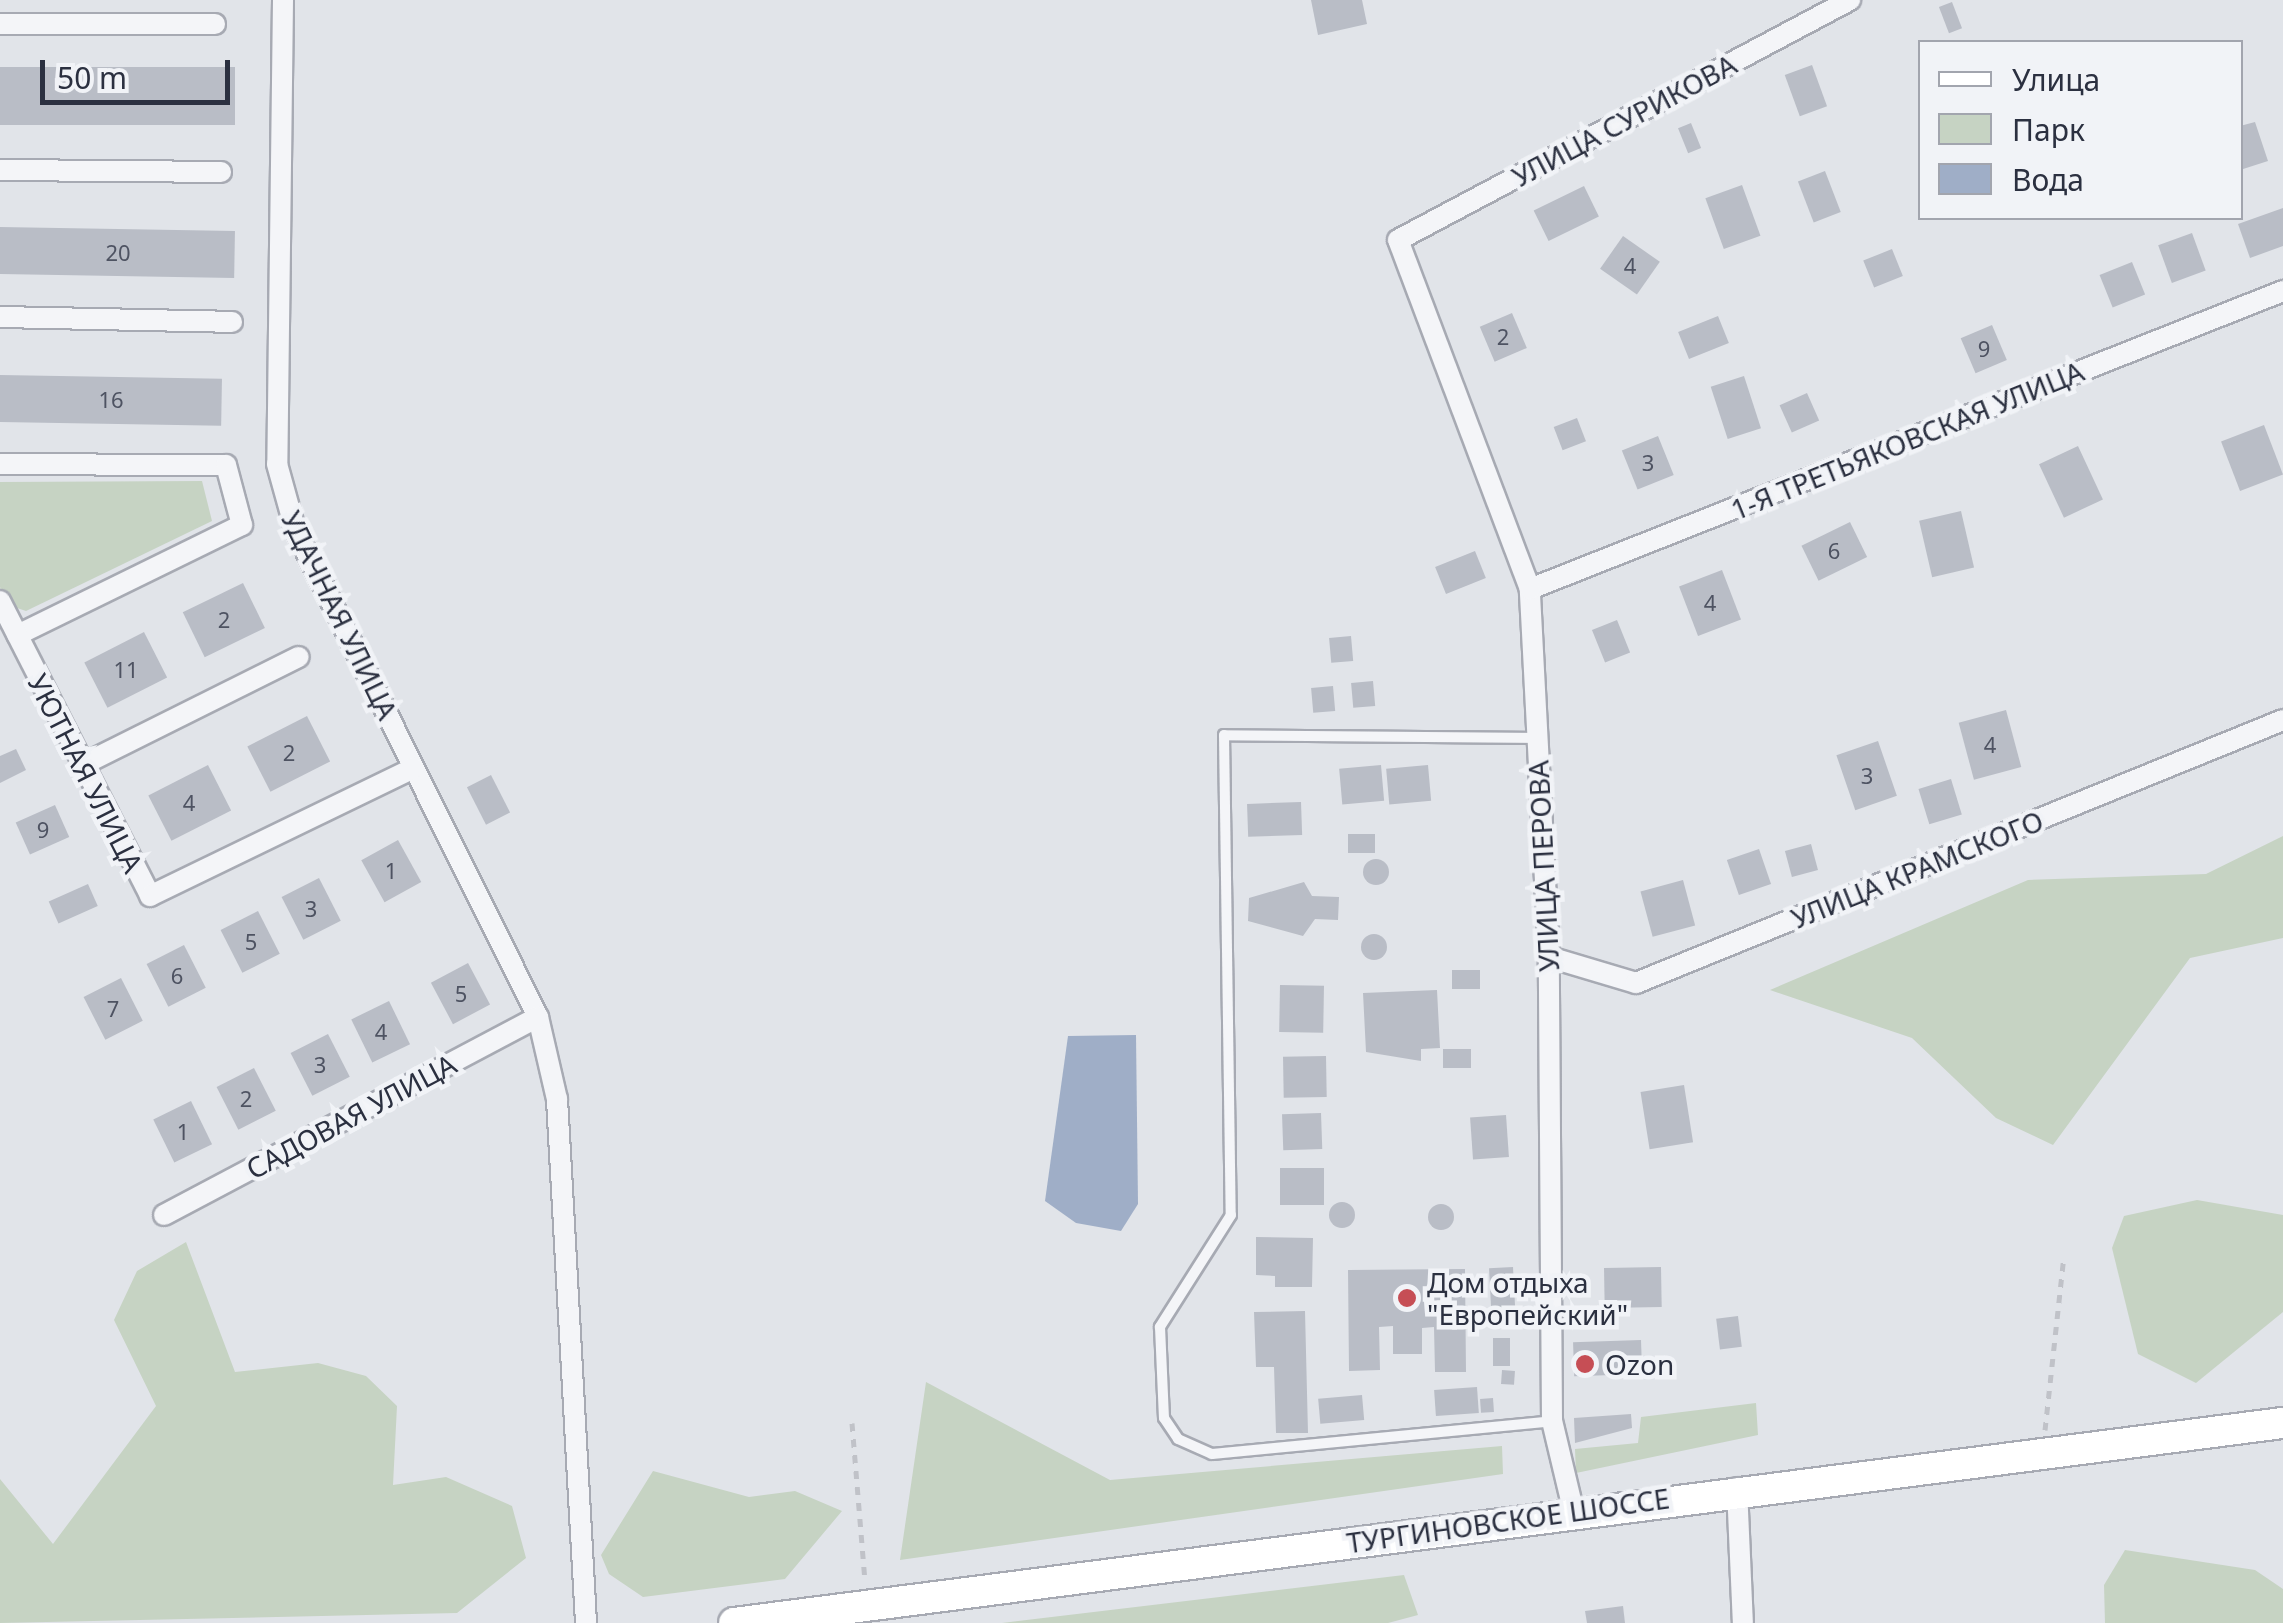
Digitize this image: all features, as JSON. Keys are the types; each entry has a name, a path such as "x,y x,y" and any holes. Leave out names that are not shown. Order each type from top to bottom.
{"main road":[{"name":"ТУРГИНОВСКОЕ ШОССЕ","path":"734,1623 1738,1488 2283,1423"}],"street":[{"name":"УДАЧНАЯ УЛИЦА","path":"283,0 277,464 294,529 538,1017 557,1098 586,1623"},
{"name":"УЛИЦА СУРИКОВА","path":"1398,240 1850,0"},
{"path":"0,24 215,24"},
{"path":"0,170 222,172"},
{"name":"УЛИЦА ПЕРОВА","path":"1398,240 1530,589 1548,958 1552,1421 1574,1513"},
{"name":"1-Я ТРЕТЬЯКОВСКАЯ УЛИЦА","path":"1530,589 2283,291"},
{"path":"0,318 232,322"},
{"path":"0,464 226,465 242,525 17,634"},
{"name":"УЮТНАЯ УЛИЦА","path":"0,601 82,765 155,896 414,768"},
{"path":"82,765 299,657"},
{"name":"УЛИЦА КРАМСКОГО","path":"1548,958 1636,983 2283,720"},
{"name":"САДОВАЯ УЛИЦА","path":"164,1215 538,1017"},
{"path":"1738,1488 1743,1623"}],"lane":[{"path":"1538,738 1224,736 1231,1216 1160,1326 1164,1418 1178,1439 1212,1454 1552,1421"}],"path":[{"path":"2043,1452 2064,1256"},
{"path":"852,1422 868,1604"}],"green space":[{"path":"202,481 212,521 26,611 8,605 0,587 0,482"},
{"path":"2283,836 2283,938 2190,958 2053,1145 1996,1118 1912,1038 1770,990 2028,880 2206,874"},
{"path":"2197,1200 2283,1215 2283,1312 2196,1383 2138,1354 2112,1248 2124,1216"},
{"path":"186,1242 235,1372 318,1363 366,1376 397,1406 393,1485 446,1477 512,1506 526,1558 457,1613 0,1623 0,1479 53,1544 156,1406 114,1320 137,1271"},
{"path":"926,1382 1110,1480 1502,1446 1503,1474 900,1560"},
{"path":"1756,1403 1758,1435 1576,1473 1575,1449 1638,1443 1641,1417"},
{"path":"653,1471 749,1497 795,1491 842,1511 785,1579 643,1597 609,1574 601,1555"},
{"path":"2125,1550 2255,1570 2283,1589 2283,1623 2105,1623 2104,1585"},
{"path":"1404,1575 1418,1615 1388,1623 1002,1623"}],"water":[{"path":"1136,1035 1138,1204 1121,1231 1076,1223 1045,1201 1068,1036"}],"building":[{"path":"1311,0 1362,0 1367,24 1318,35"},
{"path":"1952,2 1962,28 1949,33 1939,7"},
{"path":"1812,65 1827,106 1800,116 1785,75"},
{"path":"0,67 235,67 235,125 0,125"},
{"path":"2255,122 2268,161 2243,169 2243,125"},
{"path":"1691,123 1701,148 1688,153 1678,128"},
{"path":"1825,171 1841,212 1814,222 1798,181"},
{"path":"1742,185 1760,236 1724,249 1705,198"},
{"path":"1584,186 1599,217 1549,241 1534,211"},
{"path":"2283,208 2283,246 2250,258 2238,224"},
{"path":"0,227 235,231 234,278 0,274"},
{"path":"2192,233 2206,271 2172,283 2158,245"},
{"path":"1623,236 1660,262 1637,295 1600,269"},
{"path":"1892,249 1903,276 1874,288 1863,261"},
{"path":"2132,262 2145,294 2113,308 2100,275"},
{"path":"1512,313 1527,348 1495,362 1480,327"},
{"path":"1718,316 1729,343 1689,359 1678,332"},
{"path":"1992,325 2007,360 1976,373 1961,338"},
{"path":"0,375 222,379 221,426 0,422"},
{"path":"1744,376 1761,428 1728,439 1711,387"},
{"path":"1807,393 1819,420 1792,433 1780,405"},
{"path":"1577,418 1586,441 1563,450 1554,427"},
{"path":"2264,425 2283,474 2240,491 2221,441"},
{"path":"1658,436 1674,475 1638,490 1622,451"},
{"path":"2078,446 2103,499 2064,518 2039,464"},
{"path":"1961,511 1974,568 1932,577 1919,521"},
{"path":"1850,522 1867,557 1819,581 1801,546"},
{"path":"1475,551 1486,578 1446,594 1435,567"},
{"path":"1722,570 1741,619 1698,636 1679,586"},
{"path":"243,583 265,628 205,657 183,612"},
{"path":"1617,620 1630,652 1605,663 1592,630"},
{"path":"144,632 167,677 107,708 84,662"},
{"path":"1351,636 1353,661 1331,663 1329,638"},
{"path":"1373,681 1375,706 1353,708 1351,683"},
{"path":"1333,686 1335,711 1313,713 1311,688"},
{"path":"2006,710 2021,767 1974,780 1959,723"},
{"path":"307,716 330,761 270,792 247,746"},
{"path":"1878,741 1897,796 1855,810 1836,755"},
{"path":"16,749 26,770 0,783 0,756"},
{"path":"208,765 231,810 171,841 148,795"},
{"path":"1381,765 1384,801 1342,805 1339,769"},
{"path":"1428,765 1431,801 1389,805 1386,769"},
{"path":"491,775 510,812 486,825 467,787"},
{"path":"1951,779 1962,814 1929,824 1918,789"},
{"path":"1301,802 1302,835 1248,837 1247,804"},
{"path":"55,805 69,837 30,854 16,822"},
{"path":"1348,834 1375,834 1375,853 1348,853"},
{"path":"398,840 421,882 385,902 361,860"},
{"path":"1811,844 1818,870 1792,877 1785,851"},
{"path":"1759,849 1771,884 1739,895 1727,860"},
{"path":"1376,859 1385,863 1389,872 1385,881 1376,885 1367,881 1363,872 1367,863"},
{"path":"319,878 341,921 303,940 282,897"},
{"path":"1683,880 1695,925 1653,937 1640,891"},
{"path":"1304,882 1312,896 1339,897 1338,920 1315,919 1303,936 1248,921 1249,898"},
{"path":"88,884 98,906 58,923 49,901"},
{"path":"258,911 280,954 242,973 221,930"},
{"path":"1374,934 1383,938 1387,947 1383,956 1374,960 1365,956 1361,947 1365,938"},
{"path":"184,945 206,988 168,1007 147,964"},
{"path":"468,963 490,1004 453,1024 431,983"},
{"path":"1452,970 1480,970 1480,989 1452,989"},
{"path":"121,978 143,1021 105,1040 84,997"},
{"path":"1280,985 1324,986 1323,1033 1279,1032"},
{"path":"1437,990 1440,1048 1421,1049 1421,1061 1366,1052 1363,993"},
{"path":"389,1001 410,1044 372,1063 351,1019"},
{"path":"328,1034 350,1077 312,1096 291,1053"},
{"path":"1443,1049 1471,1049 1471,1068 1443,1068"},
{"path":"1326,1056 1327,1097 1284,1098 1283,1057"},
{"path":"254,1068 276,1111 238,1130 217,1087"},
{"path":"1684,1085 1693,1142 1650,1149 1641,1092"},
{"path":"191,1101 212,1144 174,1163 153,1119"},
{"path":"1321,1113 1322,1149 1283,1150 1282,1114"},
{"path":"1506,1115 1509,1157 1473,1159 1470,1118"},
{"path":"1280,1168 1324,1168 1324,1205 1280,1205"},
{"path":"1342,1202 1352,1205 1352,1225 1342,1228 1332,1225 1329,1215 1332,1205"},
{"path":"1441,1204 1451,1207 1451,1227 1441,1230 1431,1227 1428,1217 1431,1207"},
{"path":"1256,1237 1313,1238 1312,1287 1275,1287 1275,1276 1256,1275"},
{"path":"1513,1267 1516,1326 1492,1327 1489,1268"},
{"path":"1661,1267 1662,1307 1605,1308 1604,1268"},
{"name":"Дом отдыха \"Европейский\"","path":"1465,1269 1466,1372 1435,1372 1434,1327 1422,1328 1422,1354 1393,1354 1393,1326 1379,1327 1380,1370 1349,1371 1348,1270"},
{"path":"1305,1311 1308,1433 1276,1433 1274,1367 1256,1367 1254,1312"},
{"path":"1738,1316 1742,1347 1720,1349 1716,1319"},
{"path":"1493,1338 1510,1338 1510,1366 1493,1366"},
{"path":"1641,1340 1642,1374 1574,1376 1573,1342"},
{"path":"1502,1370 1515,1371 1514,1385 1501,1384"},
{"path":"1477,1387 1479,1413 1436,1416 1434,1390"},
{"path":"1362,1395 1364,1420 1320,1424 1318,1399"},
{"path":"1493,1398 1494,1412 1481,1413 1480,1399"},
{"path":"1631,1414 1632,1428 1575,1443 1574,1418"},
{"path":"1623,1606 1625,1623 1587,1623 1585,1611"}],"place":[{"name":"Дом отдыха \"Европейский\"","path":"1407,1298"},
{"name":"Ozon","path":"1585,1364"}]}
